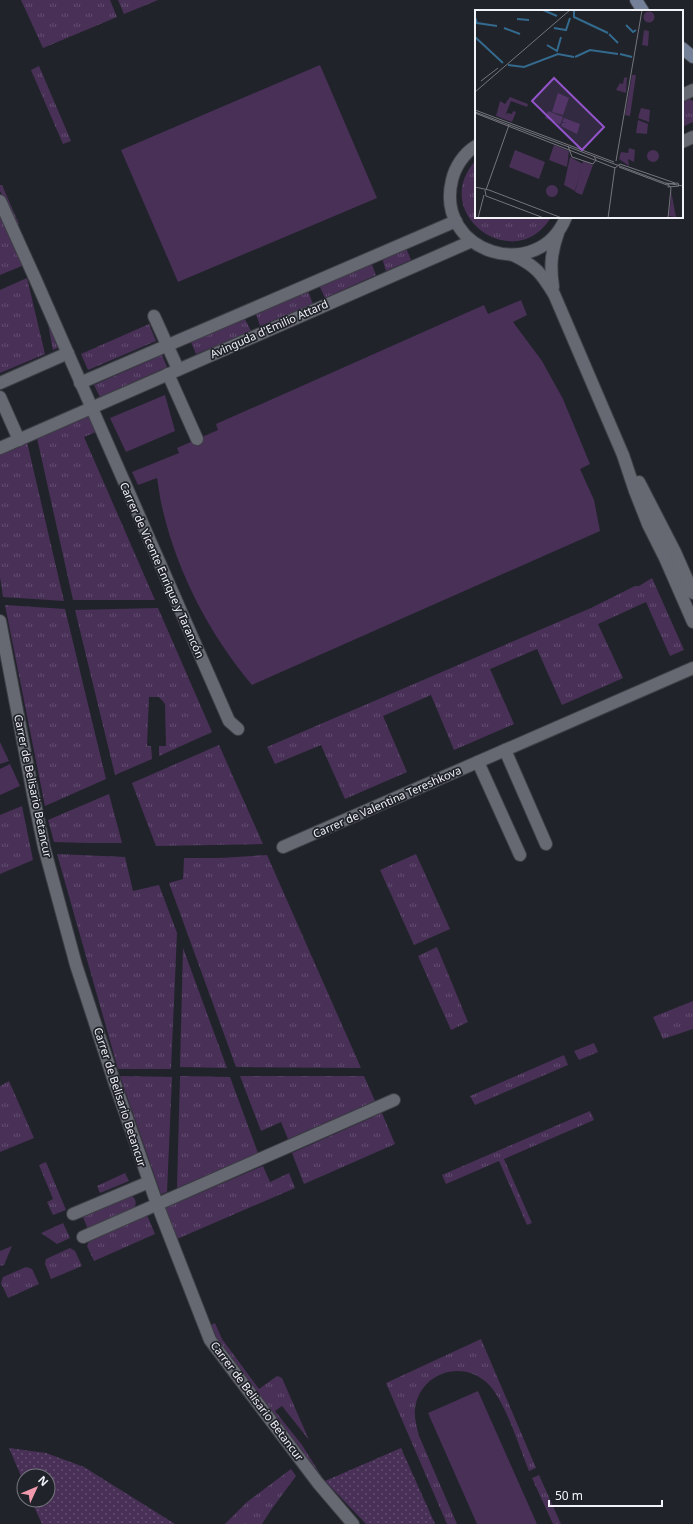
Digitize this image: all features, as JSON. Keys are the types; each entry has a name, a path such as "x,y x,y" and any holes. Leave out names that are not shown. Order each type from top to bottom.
{"street":[{"path":"636,0 642,10"},
{"path":"683,49 693,57"},
{"path":"683,142 693,137"},
{"path":"475,147 462,158 454,173 450,189 451,205 456,221 463,232 472,241 484,249 498,254 513,255 531,251 547,242 563,222"},
{"path":"0,201 91,408"},
{"path":"80,382 456,221"},
{"path":"554,294 550,262 553,246 563,222"},
{"name":"Avinguda d'Emilio Attard","path":"0,448 472,241"},
{"path":"513,255 528,262 536,268 544,277 554,294 623,455 646,518 693,622"},
{"path":"154,316 167,345 173,371 197,439"},
{"path":"0,383 68,353"},
{"path":"0,397 19,440"},
{"name":"Carrer de Vicente Enrique y Tarancón","path":"91,408 229,721 238,729"},
{"path":"623,455 659,521 693,593"},
{"path":"665,558 671,561 693,607"},
{"name":"Carrer de Belisario Betancur","path":"0,621 44,847 76,965 148,1182 210,1340 318,1483 353,1524"},
{"name":"Carrer de Valentina Tereshkova","path":"282,847 693,668"},
{"path":"505,750 546,844"},
{"path":"478,762 520,855"},
{"path":"83,1237 394,1100"},
{"path":"73,1214 148,1182"}],"green space":[{"path":"21,0 110,0 117,17 43,48"},
{"path":"118,0 158,0 124,14"},
{"path":"320,65 377,198 178,282 121,150"},
{"path":"39,66 71,141 63,144 31,70"},
{"path":"686,97 693,101 693,122 683,127 683,110"},
{"path":"475,162 475,218 550,218 536,234 518,241 499,240 482,231 469,218 462,200 464,180"},
{"path":"0,185 2,185 19,224 17,225 0,191"},
{"path":"0,216 24,265 0,275"},
{"path":"406,248 411,260 386,271 382,258"},
{"path":"371,262 376,275 325,298 319,285"},
{"path":"27,278 45,354 0,373 0,290"},
{"path":"308,291 313,304 260,326 256,314"},
{"path":"521,300 527,315 513,322 542,361 563,399 590,464 580,469 594,500 600,531 252,685 222,646 197,603 177,558 169,535 157,478 138,485 132,472 179,453 177,448 218,430 216,424 484,305 488,314"},
{"path":"46,314 59,347 53,350"},
{"path":"245,319 251,331 196,354 191,342"},
{"path":"149,324 156,341 88,370 81,354"},
{"path":"162,355 167,367 100,397 94,385"},
{"path":"165,395 175,431 126,452 110,418"},
{"path":"85,416 89,416 96,432 84,437 155,600 73,600 37,438"},
{"path":"27,442 64,601 3,597 0,577 0,453"},
{"path":"652,578 684,650 670,656 646,602 598,624 623,678 562,705 537,649 490,669 514,724 454,750 431,695 383,716 407,772 345,799 321,745 275,764 267,747 591,608 635,586 639,586"},
{"path":"5,605 65,609 106,779 45,806"},
{"path":"158,608 212,732 159,756 159,746 166,746 165,704 159,697 149,697 147,746 151,746 152,759 115,775 75,610"},
{"path":"0,742 9,761 0,764"},
{"path":"219,745 263,844 156,846 132,783"},
{"path":"10,764 20,786 0,795 0,769"},
{"path":"109,794 122,843 54,842 48,820"},
{"path":"22,806 33,860 0,874 0,815"},
{"path":"57,854 125,857 133,891 159,885 177,933 171,1069 118,1069"},
{"path":"416,854 450,929 414,945 380,870"},
{"path":"267,855 361,1068 236,1067 169,883 183,879 184,858 220,858"},
{"path":"437,947 468,1022 451,1030 418,956"},
{"path":"183,948 227,1068 180,1067"},
{"path":"693,1001 693,1029 663,1039 653,1017"},
{"path":"594,1043 598,1052 579,1060 574,1051"},
{"path":"564,1055 568,1065 475,1105 470,1096"},
{"path":"120,1076 172,1077 167,1192 161,1194"},
{"path":"180,1076 230,1077 258,1153 177,1188"},
{"path":"240,1076 364,1076 375,1101 288,1139 281,1122 261,1131"},
{"path":"9,1081 34,1138 0,1152 0,1086"},
{"path":"590,1111 594,1120 504,1159 532,1223 527,1225 499,1161 446,1184 442,1175"},
{"path":"382,1113 395,1144 304,1184 292,1153"},
{"path":"46,1162 66,1210 53,1215 47,1202 53,1199 39,1165"},
{"path":"263,1166 270,1182 289,1173 295,1188 177,1239 165,1208"},
{"path":"125,1173 129,1181 100,1193 97,1186"},
{"path":"131,1195 136,1201 134,1209 88,1229 82,1215"},
{"path":"147,1215 155,1234 94,1261 87,1246 89,1241"},
{"path":"63,1223 70,1238 57,1244 41,1233"},
{"path":"12,1246 4,1265 0,1266 0,1251"},
{"path":"70,1248 75,1251 82,1266 51,1279 45,1264 46,1259"},
{"path":"26,1267 32,1269 39,1284 8,1298 1,1283 3,1277"},
{"path":"215,1323 222,1339 259,1389 277,1376 282,1378 309,1440 282,1406 275,1411 302,1445 322,1477 218,1341 211,1325"},
{"path":"481,1339 536,1468 529,1471 505,1410 492,1388 485,1381 474,1374 463,1371 452,1371 441,1374 432,1379 424,1387 418,1397 415,1416 419,1436 457,1524 447,1524 386,1383"},
{"path":"478,1391 537,1524 477,1524 428,1413"},
{"path":"9,1448 46,1453 84,1467 175,1524 42,1524 35,1508 56,1508 56,1468 18,1468"},
{"path":"401,1448 435,1524 366,1524 325,1481"},
{"path":"291,1469 296,1476 262,1524 225,1524 247,1502"},
{"path":"539,1475 561,1524 553,1524 532,1478"}]}
